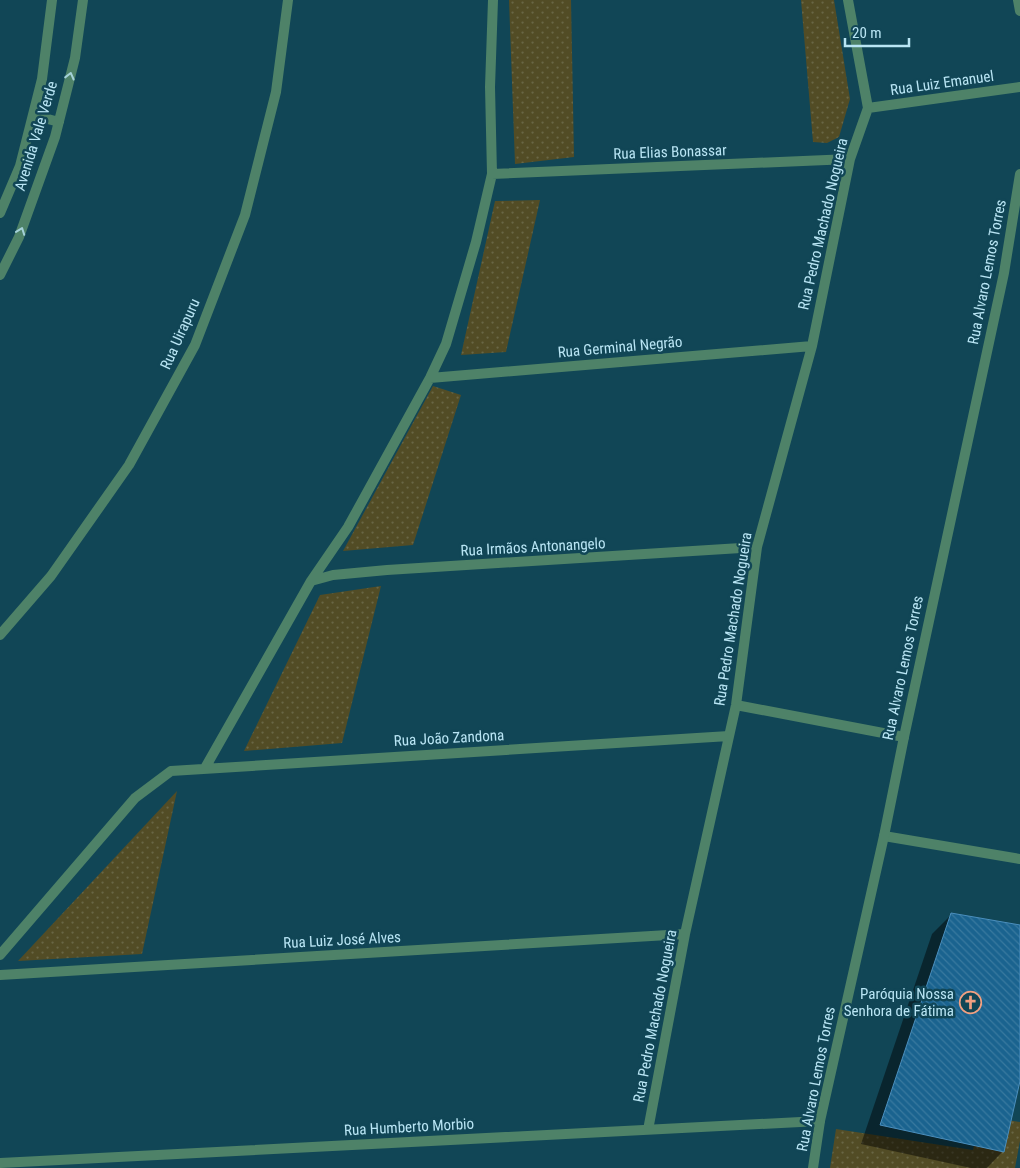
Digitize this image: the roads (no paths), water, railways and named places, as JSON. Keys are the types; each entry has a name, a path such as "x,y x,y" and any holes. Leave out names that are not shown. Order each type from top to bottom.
{"street":[{"name":"Avenida Vale Verde","path":"0,213 20,166 42,79 52,0"},
{"name":"Avenida Vale Verde","path":"0,274 19,237 59,122 74,58 83,0"},
{"name":"Rua Uirapuru","path":"0,635 51,576 129,465 195,345 245,215 276,92 288,0"},
{"path":"205,768 311,581 348,527 430,378 446,344 476,242 492,174 490,87 494,0"},
{"name":"Rua Pedro Machado Nogueira","path":"648,1130 685,934 736,705 757,547 812,346 850,159 868,108 848,0"},
{"path":"1018,0 1020,12"},
{"name":"Rua Luiz Emanuel","path":"868,108 1020,87"},
{"path":"33,115 59,122"},
{"name":"Rua Elias Bonassar","path":"492,174 850,159"},
{"name":"Rua Alvaro Lemos Torres","path":"813,1168 820,1121 884,836 1004,274 1018,200 1020,174"},
{"name":"Rua Germinal Negrão","path":"430,378 812,346"},
{"name":"Rua Irmãos Antonangelo","path":"311,581 333,575 379,570 757,547"},
{"path":"736,705 904,737"},
{"name":"Rua João Zandona","path":"0,955 135,798 171,770 729,736"},
{"path":"884,836 1020,859"},
{"name":"Rua Luiz José Alves","path":"0,975 685,934"},
{"name":"Rua Humberto Morbio","path":"0,1163 820,1121"}],"place":[{"name":"Paróquia Nossa Senhora de Fátima","path":"970,1003"}]}
